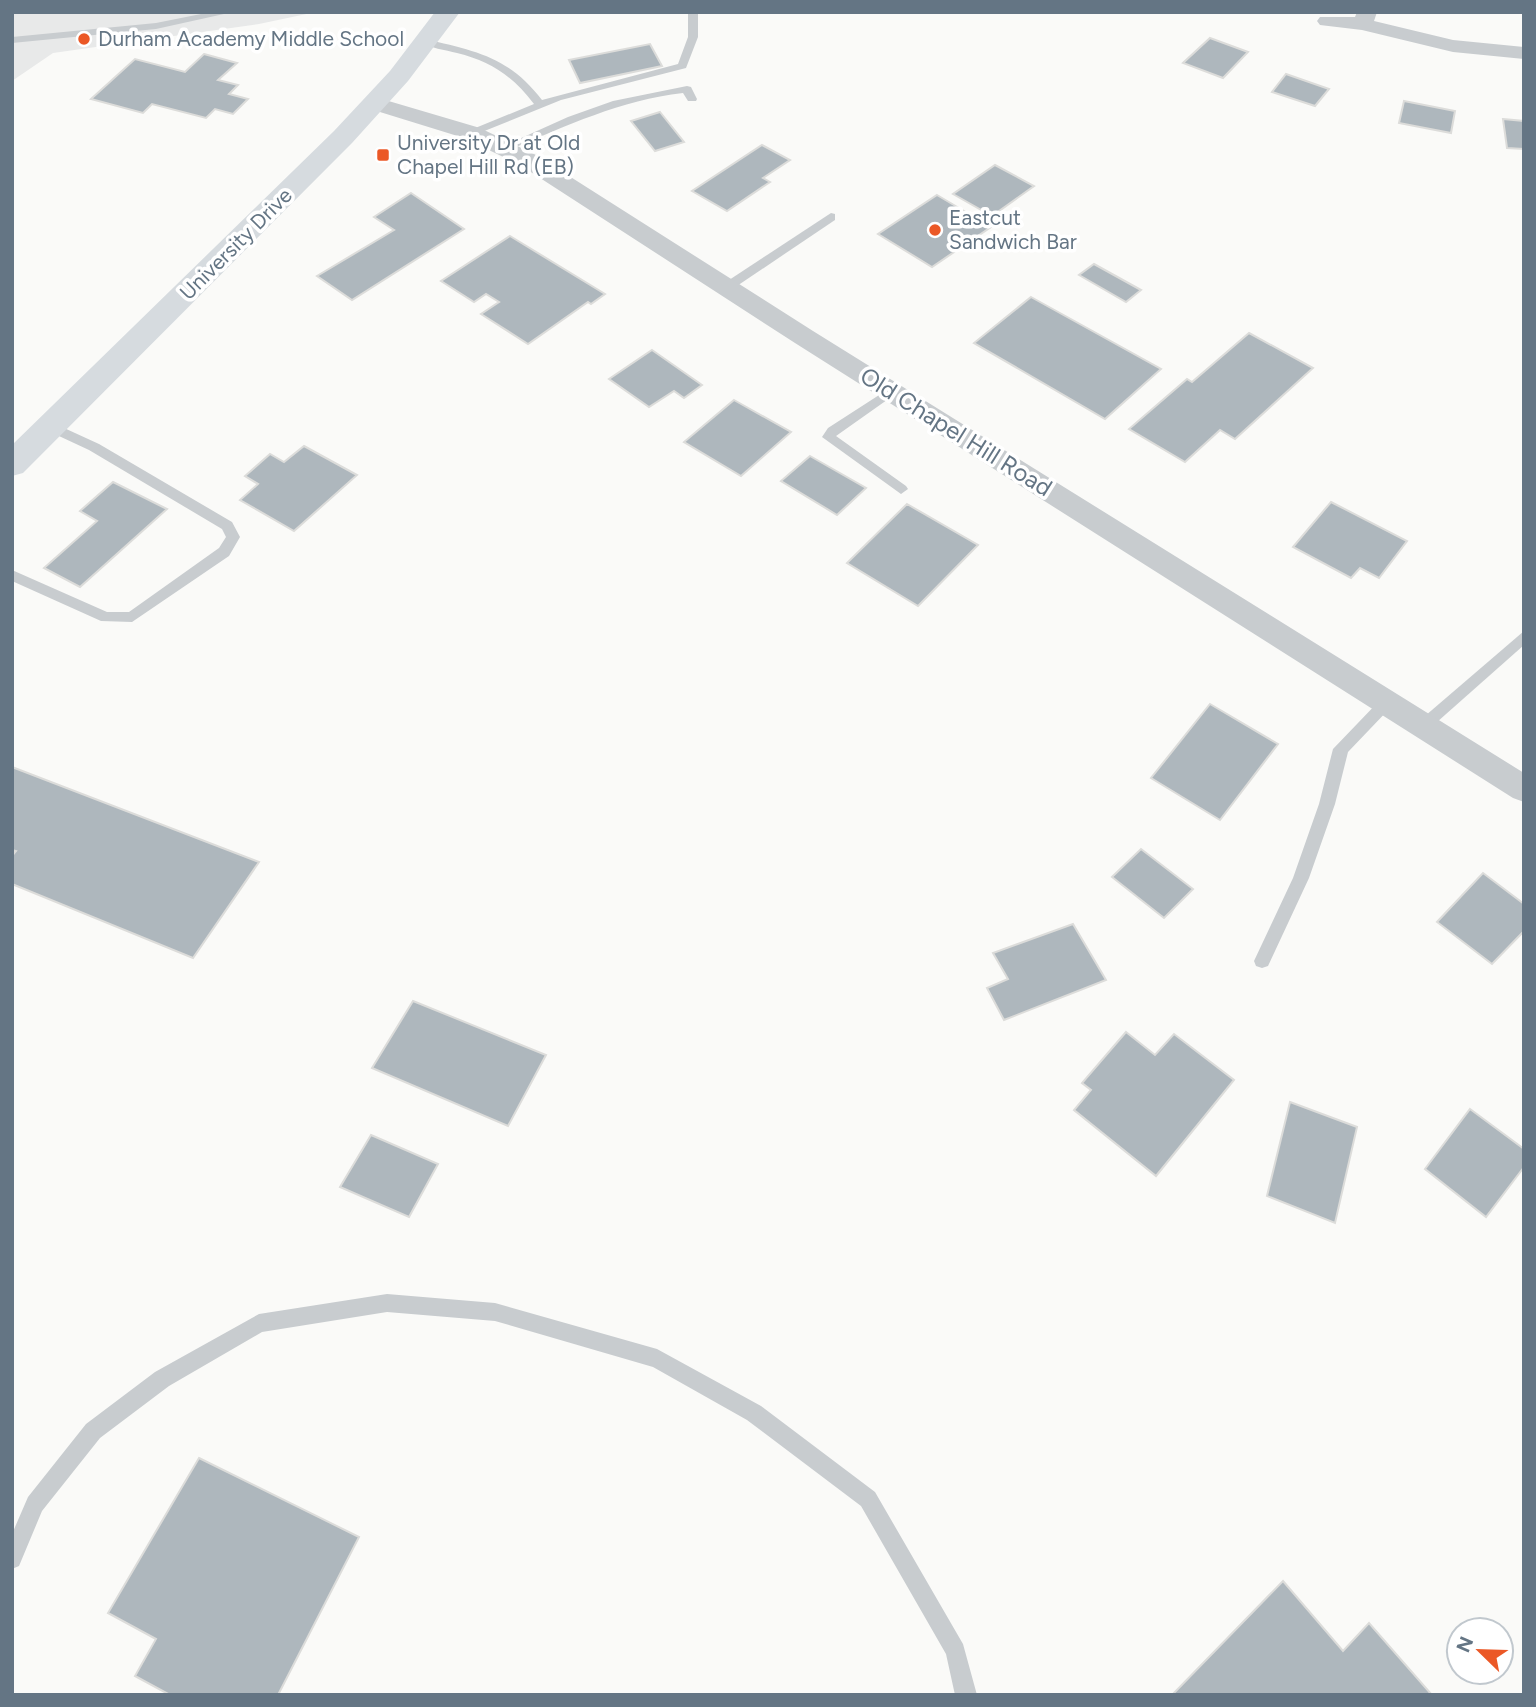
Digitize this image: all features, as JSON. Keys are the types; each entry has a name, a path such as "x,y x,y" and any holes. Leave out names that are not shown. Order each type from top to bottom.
{"main road":[{"name":"University Drive","path":"12,465 375,103 448,12"}],"street":[{"path":"1327,21 1364,18 1453,46 1524,53"},
{"name":"Old Chapel Hill Road","path":"375,103 472,133 505,148 569,186 890,392 1524,789"}],"lane":[{"path":"12,40 156,26 228,12"},
{"path":"472,133 557,97 682,66 692,37 693,12"},
{"path":"425,42 496,60 528,86 540,104"},
{"path":"505,148 591,112 651,92 687,89 692,99"},
{"path":"727,287 831,217"},
{"path":"890,392 828,437 901,489"},
{"path":"12,575 106,617 131,617 224,552 233,537 228,526 94,447 51,427"},
{"path":"1423,726 1524,636"},
{"path":"1262,961 1301,878 1327,804 1340,749 1386,703"},
{"path":"12,1559 35,1504 93,1431 162,1379 259,1323 387,1303 495,1312 657,1359 754,1413 868,1499 956,1651 966,1695"}],"shaded area":[{"name":"Durham Academy Middle School","path":"12,12 316,12 259,24 53,53 12,81"}],"building":[{"path":"1210,38 1248,52 1223,78 1183,63"},
{"path":"650,44 662,66 580,83 569,60"},
{"path":"204,54 237,63 218,80 238,85 229,94 248,99 233,114 215,109 206,118 152,104 143,113 91,99 135,59 185,72"},
{"path":"1286,74 1329,89 1315,106 1272,92"},
{"path":"1404,101 1455,111 1451,133 1399,123"},
{"path":"660,112 684,142 655,151 631,121"},
{"path":"1503,119 1524,121 1524,149 1507,148"},
{"path":"762,145 790,160 763,178 770,182 727,211 692,191"},
{"path":"995,165 1034,186 992,216 953,194"},
{"path":"411,193 464,229 352,300 317,276 394,230 374,217"},
{"name":"Eastcut Sandwich Bar","path":"937,195 991,227 932,267 878,234"},
{"path":"510,236 605,294 591,304 588,302 528,344 481,314 499,302 486,294 474,302 441,281"},
{"path":"1094,264 1141,290 1126,302 1079,275"},
{"path":"1031,297 1161,369 1105,419 974,343"},
{"path":"1249,333 1313,368 1235,439 1220,430 1185,462 1129,429 1187,379 1192,382"},
{"path":"652,350 702,385 684,398 674,391 649,407 609,379"},
{"path":"734,400 791,432 741,476 684,442"},
{"path":"304,446 357,475 294,531 240,500 258,484 245,476 270,454 284,462"},
{"path":"810,456 866,488 837,515 781,481"},
{"path":"113,482 167,509 80,587 44,568 97,521 80,511"},
{"path":"1331,502 1407,541 1379,578 1360,568 1351,578 1293,547"},
{"path":"907,504 978,545 918,606 847,563"},
{"path":"1210,704 1278,744 1220,820 1151,778"},
{"path":"12,767 259,862 193,958 12,884 12,856 16,851 12,850"},
{"path":"1141,849 1193,889 1164,918 1112,877"},
{"path":"1483,873 1524,904 1524,931 1492,964 1437,922"},
{"path":"1073,924 1106,980 1004,1020 987,988 1008,979 993,953"},
{"path":"413,1001 546,1055 508,1126 372,1068"},
{"path":"1126,1032 1155,1055 1174,1034 1234,1080 1156,1176 1074,1110 1091,1090 1082,1083"},
{"path":"1290,1102 1357,1127 1335,1223 1267,1196"},
{"path":"1470,1109 1524,1149 1524,1167 1486,1217 1425,1169"},
{"path":"371,1135 438,1164 409,1217 340,1187"},
{"path":"199,1458 359,1537 278,1695 170,1695 135,1676 156,1639 108,1613"},
{"path":"1283,1581 1343,1651 1369,1623 1432,1695 1172,1695"}],"place":[{"name":"Durham Academy Middle School","path":"84,39"},
{"name":"University Dr at Old Chapel Hill Rd (EB)","path":"383,155"},
{"name":"Eastcut Sandwich Bar","path":"935,230"}]}
